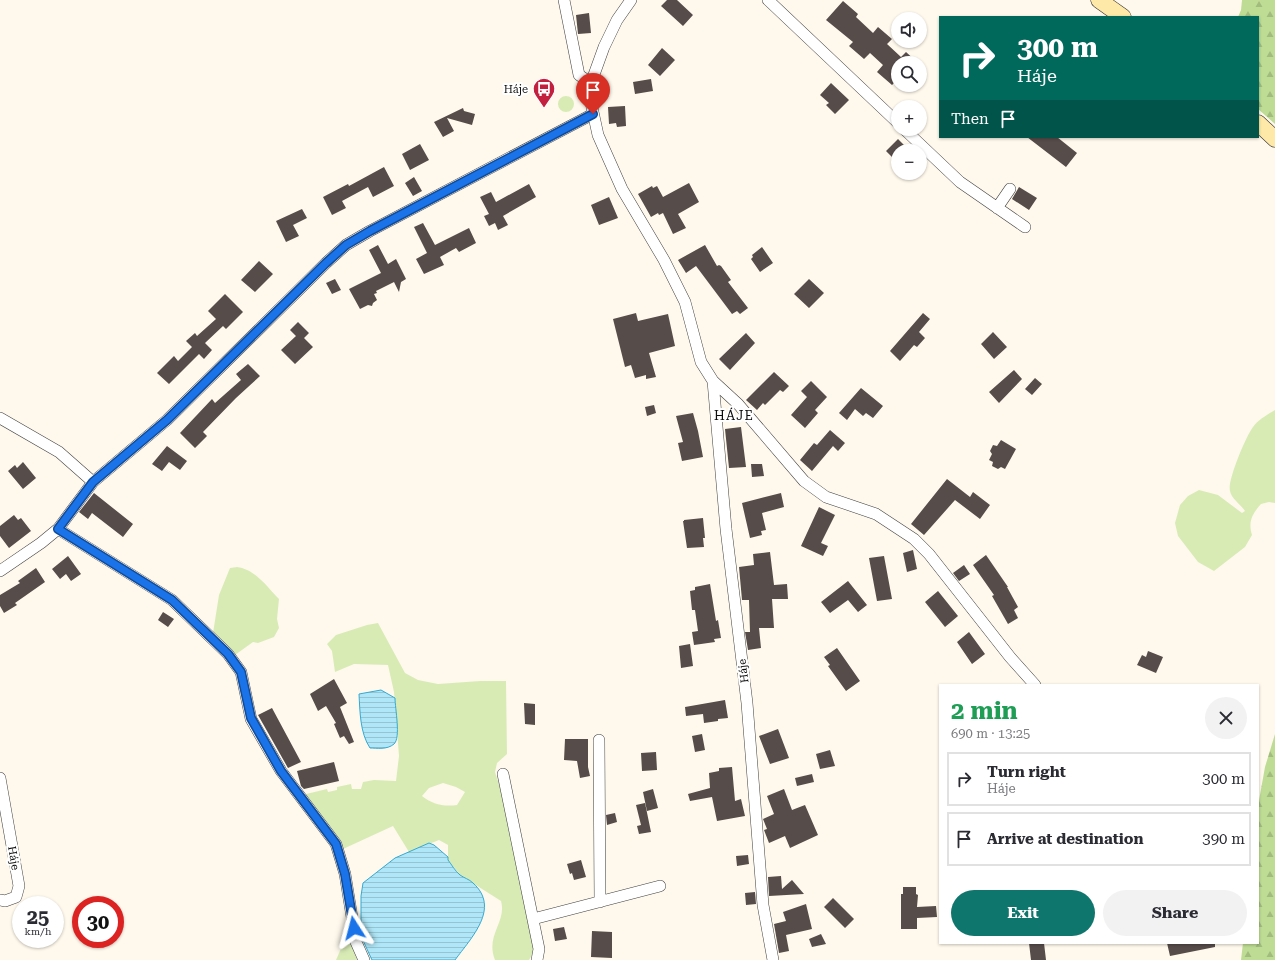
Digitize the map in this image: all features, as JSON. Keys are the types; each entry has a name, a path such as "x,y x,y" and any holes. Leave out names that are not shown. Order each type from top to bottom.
{"main road":[{"path":"1099,0 1122,16"},
{"path":"1259,124 1275,139"}],"street":[{"path":"564,0 579,75 591,83"},
{"name":"Háje","path":"631,0 617,20 604,47 591,83 590,98 593,114 598,135 622,189 664,260 685,302 701,362 712,381 738,404 804,481 814,490 826,497 876,514 914,539 929,554 1010,657 1034,684"},
{"path":"768,0 891,116"},
{"path":"0,571 41,543 58,529 93,482 167,420 346,245 593,114"},
{"path":"911,136 960,182 1025,226"},
{"path":"997,208 1010,189"},
{"name":"Háje","path":"712,381 726,529 747,703 763,905 774,960"},
{"path":"0,418 58,452 93,482"},
{"path":"58,529 172,600 228,654 241,672 251,718 281,771 336,844 345,874 356,942 364,960"},
{"path":"599,740 600,902"},
{"path":"502,774 539,949 537,960"},
{"name":"Háje","path":"0,778 19,886 16,897 5,901 0,900"},
{"path":"533,919 660,886"}],"green space":[{"path":"1242,0 1275,0 1275,124 1259,110 1259,16 1238,16 1241,10"},
{"path":"566,96 572,98 574,104 572,110 566,112 560,110 558,104 560,98"},
{"path":"1275,410 1275,503 1269,502 1261,504 1255,511 1252,518 1250,526 1252,535 1245,547 1214,571 1198,562 1178,536 1175,523 1180,505 1188,496 1199,490 1218,495 1242,513 1245,511 1231,494 1231,478 1242,449 1253,427 1266,415"},
{"path":"230,568 243,568 255,575 279,599 277,619 279,628 274,637 258,643 253,642 235,655 213,633 219,595"},
{"path":"378,623 405,673 418,680 438,684 506,681 507,754 497,763 495,772 510,818 535,941 533,953 529,960 495,960 493,943 501,916 501,901 460,875 448,860 448,845 439,840 409,852 393,826 343,849 323,819 302,795 327,789 328,792 337,790 337,787 351,784 352,789 361,789 363,782 374,780 396,781 399,756 394,692 388,665 354,664 335,672 332,651 327,644 336,635","holes":["443,783 456,787 465,792 457,805 447,806 438,804 422,796 429,788"]},
{"path":"1275,734 1275,960 1241,960 1243,944 1259,944 1259,800 1265,767"},
{"path":"350,940 357,960 336,960 343,944"}],"water":[{"path":"381,690 395,698 397,736 396,741 391,746 370,748 362,729 359,694"},
{"path":"429,843 434,845 448,857 448,860 457,872 471,882 481,893 484,902 484,913 480,923 475,933 455,960 372,960 361,936 361,896 363,883 395,858"}],"building":[{"path":"667,0 677,0 693,15 683,26 661,6"},
{"path":"843,1 858,14 856,17 873,33 878,27 891,38 887,44 900,56 891,56 891,84 877,72 883,65 870,53 864,59 849,46 853,42 826,20"},
{"path":"589,13 591,33 578,34 576,15"},
{"path":"662,48 675,60 660,76 648,65"},
{"path":"906,52 910,56 902,56"},
{"path":"651,79 653,91 635,94 633,82"},
{"path":"831,83 849,100 835,114 826,105 829,103 820,95"},
{"path":"625,106 626,126 617,127 616,123 609,124 608,107"},
{"path":"463,108 464,111 475,114 472,125 447,118 454,131 443,137 434,122"},
{"path":"1028,138 1058,138 1077,153 1066,167"},
{"path":"898,139 903,144 893,144"},
{"path":"420,144 429,160 410,170 402,154"},
{"path":"891,146 891,156 886,151"},
{"path":"384,167 394,186 373,197 368,187 342,201 346,208 332,215 323,197 348,184 349,186"},
{"path":"414,177 422,191 413,196 405,183"},
{"path":"689,183 699,202 678,214 686,228 673,234 663,213 659,215 658,213 651,217 638,194 652,186 653,188 657,186 663,197"},
{"path":"529,184 536,197 503,216 508,225 498,230 495,223 489,226 484,216 489,214 480,197 491,192 496,202"},
{"path":"1019,187 1037,198 1029,210 1012,199"},
{"path":"609,197 618,218 599,225 591,205"},
{"path":"302,209 307,218 293,225 299,236 286,242 276,221"},
{"path":"423,223 435,245 469,228 476,243 459,252 456,248 440,257 444,265 424,274 416,259 427,253 414,227"},
{"path":"378,245 388,264 396,259 406,279 401,282 399,292 394,282 376,291 377,293 374,294 377,300 372,306 368,305 360,309 349,289 381,273 369,250"},
{"path":"705,245 717,266 721,266 731,280 728,282 748,308 740,314 737,311 732,314 696,266 686,273 678,260"},
{"path":"762,247 773,263 760,272 751,259 753,257 752,255"},
{"path":"259,261 273,274 255,292 241,280"},
{"path":"335,279 341,290 332,294 326,283"},
{"path":"809,279 824,293 809,308 794,294"},
{"path":"225,294 243,312 226,329 223,326 205,343 212,350 204,359 199,354 169,384 157,373 174,356 178,361 192,347 186,341 195,333 197,336 216,319 208,311"},
{"path":"636,313 638,321 668,314 675,346 649,353 656,377 646,379 646,375 635,378 631,365 625,367 613,319"},
{"path":"923,313 930,319 919,332 925,338 917,347 914,345 900,361 890,351"},
{"path":"298,322 309,333 304,338 313,347 295,364 281,350 296,336 290,330"},
{"path":"993,332 1007,347 994,359 981,344"},
{"path":"746,333 755,343 730,370 719,359"},
{"path":"248,364 260,376 203,432 207,436 195,448 180,433 212,399 215,403 241,380 236,374"},
{"path":"1014,370 1022,379 999,403 989,392"},
{"path":"774,372 789,386 783,392 780,390 765,405 763,403 757,410 746,400"},
{"path":"1035,378 1042,384 1032,395 1025,389"},
{"path":"811,381 827,397 815,410 818,413 805,428 791,415 807,397 801,391"},
{"path":"861,388 883,406 873,418 866,413 863,416 855,409 847,420 839,413"},
{"path":"654,405 656,413 647,416 645,407"},
{"path":"693,413 703,457 682,461 678,443 683,442 676,416"},
{"path":"741,427 746,467 729,468 725,429"},
{"path":"830,430 845,443 838,451 833,446 812,471 800,460 814,443 817,445"},
{"path":"1001,440 1016,449 1005,469 1001,467 998,469 992,466 993,462 989,460 992,454 990,451 993,445 997,446"},
{"path":"167,446 187,461 180,470 169,462 162,471 152,464"},
{"path":"23,462 36,478 23,489 8,471 15,465 17,468"},
{"path":"751,464 762,464 764,476 752,477"},
{"path":"947,479 970,497 973,492 990,505 980,519 955,500 924,535 911,524"},
{"path":"94,493 133,524 123,537 92,513 88,519 79,512"},
{"path":"781,493 784,507 762,513 766,530 761,531 762,535 750,538 742,503"},
{"path":"819,507 835,515 821,543 828,546 823,556 801,546"},
{"path":"14,515 18,520 21,518 31,531 9,548 0,536 0,526"},
{"path":"703,518 705,538 703,538 704,547 687,548 683,521"},
{"path":"913,550 917,569 907,572 903,553"},
{"path":"770,552 774,585 787,584 788,599 772,599 774,628 759,628 761,648 748,650 745,632 750,632 749,600 742,600 739,567 754,565 753,554"},
{"path":"986,555 1008,587 1018,607 1014,610 1018,618 1008,624 992,596 994,595 973,565"},
{"path":"68,556 81,574 71,581 66,574 60,579 52,569"},
{"path":"884,556 892,599 877,601 869,558"},
{"path":"964,565 970,574 959,581 953,573"},
{"path":"36,568 45,582 15,603 17,605 4,613 0,606 0,595 20,583 18,581"},
{"path":"848,581 867,605 858,612 848,600 830,613 821,602"},
{"path":"710,584 716,621 718,620 721,638 714,639 715,642 694,645 692,632 698,631 695,610 692,610 690,591 695,590 695,587"},
{"path":"938,591 958,616 945,627 925,602"},
{"path":"163,612 174,619 168,627 158,620"},
{"path":"969,632 985,654 972,664 957,642"},
{"path":"690,644 693,666 681,668 679,646"},
{"path":"837,648 860,681 846,691 828,666 830,665 824,657"},
{"path":"1148,651 1163,657 1156,673 1137,665 1142,655 1146,657"},
{"path":"334,679 347,703 340,707 354,742 349,744 344,736 340,738 334,724 336,723 326,706 318,711 310,694"},
{"path":"725,700 728,718 704,723 703,714 686,716 685,707"},
{"path":"524,703 535,704 535,725 525,724"},
{"path":"272,708 301,762 288,768 258,715"},
{"path":"778,729 789,758 770,764 759,736"},
{"path":"702,734 705,750 695,752 692,736"},
{"path":"565,739 588,739 588,767 590,776 580,778 577,761 564,760"},
{"path":"830,750 835,766 820,769 816,754"},
{"path":"656,752 657,770 642,771 641,753"},
{"path":"334,762 339,781 304,789 301,786 297,771"},
{"path":"732,767 735,801 741,799 745,816 717,821 712,797 690,801 688,794 710,788 709,773 719,771 719,768"},
{"path":"812,774 814,782 797,786 795,778"},
{"path":"653,789 658,808 647,811 643,792"},
{"path":"784,789 792,810 805,805 818,835 790,848 785,836 769,843 764,830 767,829 763,819 774,814 767,796"},
{"path":"645,803 651,832 639,834 637,826 641,825 636,805"},
{"path":"615,813 617,822 607,825 606,815"},
{"path":"748,855 749,864 737,866 736,856"},
{"path":"581,860 586,877 574,880 572,873 570,874 567,864"},
{"path":"781,876 782,889 792,880 804,894 769,896 768,877"},
{"path":"903,887 916,887 916,894 918,895 917,907 936,906 937,917 917,918 917,929 901,929 901,894 903,894"},
{"path":"755,892 756,904 746,905 745,893"},
{"path":"833,898 854,919 845,928 824,907"},
{"path":"806,904 812,929 786,935 789,951 779,953 774,924 786,921 783,912"},
{"path":"564,927 567,939 555,941 553,929"},
{"path":"592,931 612,932 612,958 591,957"},
{"path":"821,934 826,944 812,947 809,939"},
{"path":"1029,944 1044,944 1046,960 1031,960"},
{"path":"1167,944 1215,944 1215,947 1170,956"}],"place":[{"name":"Háje","path":"544,108"}],"district":[{"name":"HÁJE","path":"734,415"}],"route":[{"path":"354,928 345,874 336,844 281,771 251,718 241,672 228,654 172,600 58,529 93,482 167,420 346,245 593,114"}]}
